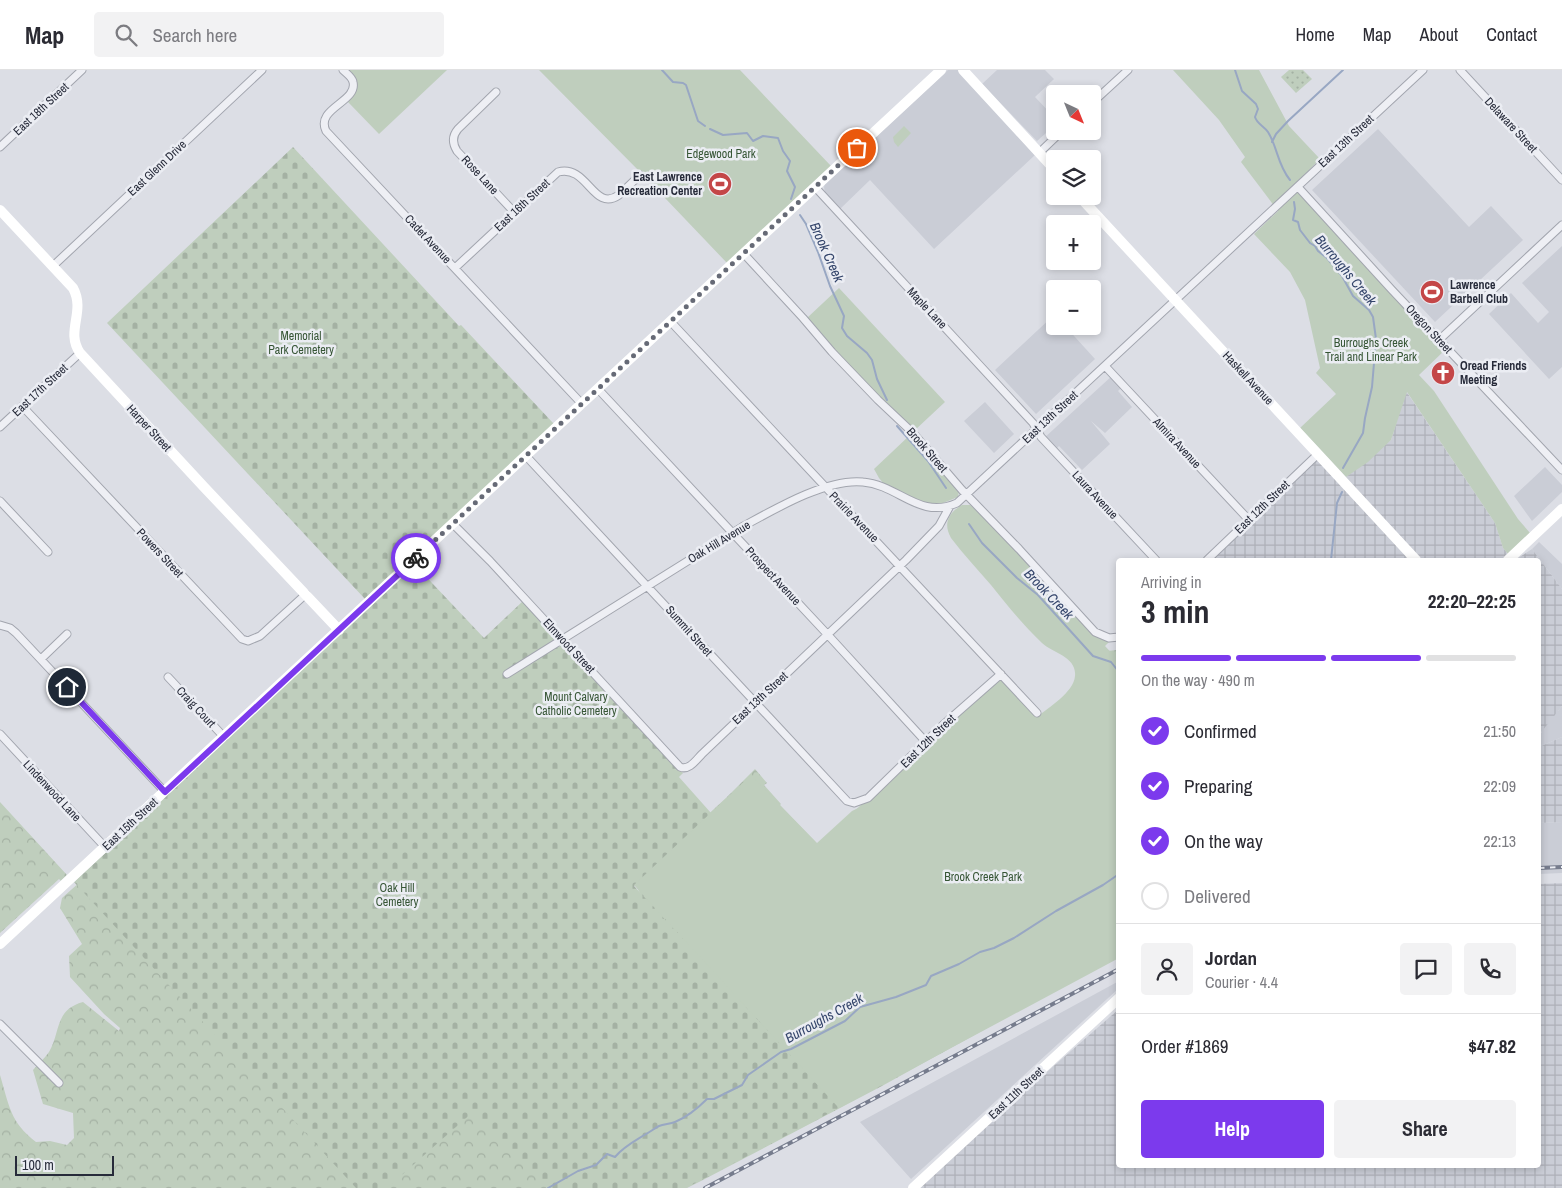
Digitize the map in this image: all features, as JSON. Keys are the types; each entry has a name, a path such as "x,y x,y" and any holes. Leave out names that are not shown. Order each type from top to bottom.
{"main road":[{"name":"East 15th Street","path":"0,944 941,70"},
{"path":"963,70 1046,160"},
{"name":"Haskell Avenue","path":"1087,205 1414,558"},
{"path":"0,210 73,288 76,294 78,309 74,339 80,353"},
{"name":"Harper Street","path":"80,353 340,630"},
{"path":"1510,558 1562,510"},
{"name":"East 11th Street","path":"913,1188 1116,1001"}],"street":[{"name":"East 18th Street","path":"0,147 82,70"},
{"name":"East Glenn Drive","path":"53,266 262,70"},
{"name":"Cadet Avenue","path":"343,70 352,79 354,84 353,90 327,115 324,120 326,131 582,404"},
{"path":"1101,95 1128,70"},
{"name":"East 13th Street","path":"684,768 687,768 702,754 900,566 939,526 950,506 966,495 1423,70"},
{"name":"Delaware Street","path":"1460,70 1562,180"},
{"name":"Rose Lane","path":"496,92 454,133 454,146 514,212"},
{"path":"1039,153 1053,140"},
{"name":"East 16th Street","path":"455,268 558,172 569,170 574,172 598,195 606,199 615,198 640,175"},
{"name":"Maple Lane","path":"815,187 1037,429"},
{"name":"Oregon Street","path":"1298,187 1562,470"},
{"path":"1439,340 1562,225"},
{"name":"Brook Street","path":"744,254 832,352 901,421 966,495 1019,549 1095,632 1104,637 1116,637"},
{"name":"Prairie Avenue","path":"671,322 1037,713"},
{"name":"East 17th Street","path":"0,427 80,353"},
{"name":"Almira Avenue","path":"1105,366 1249,520"},
{"name":"Prospect Avenue","path":"598,389 828,634 926,742"},
{"name":"Powers Street","path":"24,406 242,639 248,641 260,636 306,594"},
{"name":"Laura Avenue","path":"1037,429 1041,437 1154,558"},
{"name":"East 12th Street","path":"1209,558 1318,454"},
{"name":"Summit Street","path":"526,456 843,798 854,803"},
{"name":"Oak Hill Avenue","path":"507,674 732,533 775,510 826,487 842,483 863,482 884,488 923,506 939,509 950,506"},
{"path":"0,501 48,552"},
{"name":"Elmwood Street","path":"453,524 680,767 684,768"},
{"path":"0,625 10,628 16,633 165,792"},
{"path":"41,659 67,634"},
{"name":"East 12th Street","path":"854,803 868,798 1000,674"},
{"name":"Craig Court","path":"168,677 224,737"},
{"name":"Lindenwood Lane","path":"0,734 105,847"},
{"path":"0,1024 59,1083"}],"shaded area":[{"path":"948,70 958,70 1035,155 934,249 870,180 840,209 825,193 824,187"},
{"path":"997,70 1045,70 1054,79 1035,97 1046,109 1046,133 1037,141 982,84"},
{"path":"1378,129 1469,227 1491,206 1523,240 1435,322 1312,190"},
{"path":"1562,246 1562,367 1549,379 1489,314 1511,293 1538,323 1549,312 1522,283"},
{"path":"1046,322 1046,335 1073,335 1095,359 1036,414 995,370"},
{"path":"1113,375 1123,386 1118,391 1132,407 1105,433 1091,421 1110,444 1082,470 1059,446 1054,451 1043,439"},
{"path":"1406,391 1495,523 1503,548 1512,558 1212,558 1324,454 1346,477 1391,440"},
{"path":"985,402 1014,434 994,453 964,421"},
{"path":"1545,467 1562,485 1562,492 1532,521 1514,496"},
{"path":"1539,542 1562,564 1562,589 1541,561 1541,558 1539,558 1532,549"},
{"path":"1532,549 1539,558 1518,558"},
{"path":"1541,561 1562,589 1562,706 1541,732"},
{"path":"1541,693 1558,711 1562,706 1562,737 1541,746"},
{"path":"1562,737 1562,822 1541,823 1541,746"},
{"path":"1562,822 1562,873 1541,874 1541,823"},
{"path":"1562,883 1562,1188 914,1188 1116,1012 1116,1168 1541,1168 1541,884"},
{"path":"1116,983 1116,991 911,1179 860,1122"}],"green space":[{"path":"349,70 447,70 379,134 348,102 357,86 353,74"},
{"name":"Edgewood Park","path":"539,70 740,70 831,166 727,263"},
{"name":"Burroughs Creek Trail and Linear Park","path":"1173,70 1259,70 1289,126 1320,159 1293,186 1445,350 1419,375 1434,391 1518,519 1530,533 1508,554 1503,548 1495,523 1407,392 1391,440 1368,462 1346,477 1300,428 1336,394 1316,373 1320,368 1305,300 1290,272 1254,234 1278,211 1241,162 1245,157 1219,120"},
{"path":"1289,70 1303,70 1312,79 1296,93 1281,77"},
{"path":"904,126 911,133 898,147 893,137"},
{"name":"Memorial Park Cemetery","path":"293,147 459,326 461,325 554,424 365,599 107,323"},
{"path":"839,288 945,402 914,431 859,376 807,318"},
{"path":"910,435 959,491 958,497 943,503 922,502 884,484 879,478 874,469"},
{"name":"Brook Creek Park","path":"962,505 970,505 984,516 1092,633 1098,637 1111,640 1105,646 1116,658 1116,960 839,1108 634,885 751,775 818,845 999,679 1037,717 1065,694 1074,682 1075,670 1072,664 1063,656 1047,647 1028,629 951,538 947,528 948,519"},
{"name":"Oak Hill Cemetery","path":"415,565 484,638 523,601 553,635 554,640 509,677 563,645 683,773 679,777 711,813 634,886 839,1108 686,1188 547,1188 474,1111 387,1188 356,1188 74,882"},
{"path":"1116,650 1116,957 882,1086 687,1188 0,1188 0,1075 8,1104 16,1120 27,1135 36,1142 50,1141 67,1145 74,1138 73,1113 43,1104 33,1070 49,1052 63,1016 67,1010 74,1006 83,1002 119,1031 120,1028 104,1014 70,977 69,956 82,944 60,908 62,898 81,881 641,895 636,886 636,881 755,769 767,783 764,785 780,805 817,843 852,811 1038,720 1059,704 1107,651"},
{"path":"0,802 67,875 61,881 59,879 0,933"}],"waterway":[{"name":"Brook Creek","path":"662,70 673,82 686,85 698,121 705,126"},
{"name":"Burroughs Creek","path":"1235,70 1242,91 1256,104 1258,109 1255,117 1268,132 1282,168 1290,180"},
{"path":"1272,142 1276,134 1288,121 1343,70"},
{"name":"Brook Creek","path":"710,129 723,135 747,133 753,141 763,136 778,138 783,151 790,161 787,171 795,187 791,199"},
{"name":"Burroughs Creek","path":"1294,202 1293,220 1298,222 1300,230 1310,243 1327,258 1342,276 1353,296 1369,310 1373,317 1376,339 1372,387 1363,433 1343,468"},
{"name":"Brook Creek","path":"800,215 806,224 844,316 842,328 847,336 867,353 872,360 877,379 887,400"},
{"name":"Brook Creek","path":"897,426 928,461 946,488"},
{"name":"Burroughs Creek","path":"1331,558 1337,503 1342,492"},
{"name":"Brook Creek","path":"969,524 982,543 1017,578 1038,595 1093,656 1111,662 1116,668"},
{"name":"Burroughs Creek","path":"548,1188 578,1171 596,1165 607,1154 615,1157 626,1147 657,1127 675,1122 688,1115 707,1099 714,1099 742,1085 748,1075 781,1052 791,1049 845,1021 860,1007 896,997 926,985 931,976 1014,938 1116,876"}],"railway":[{"path":"1541,868 1562,867"},
{"path":"705,1188 1116,971"}],"way so far":[{"path":"416,558 857,148"}],"place":[{"name":"East Lawrence Recreation Center","path":"720,184"},
{"name":"Lawrence Barbell Club","path":"1432,292"},
{"name":"Oread Friends Meeting","path":"1443,373"}],"route":[{"path":"67,687 165,792 416,558"}],"park label":[{"name":"Mount Calvary Catholic Cemetery","path":"576,704"}]}
